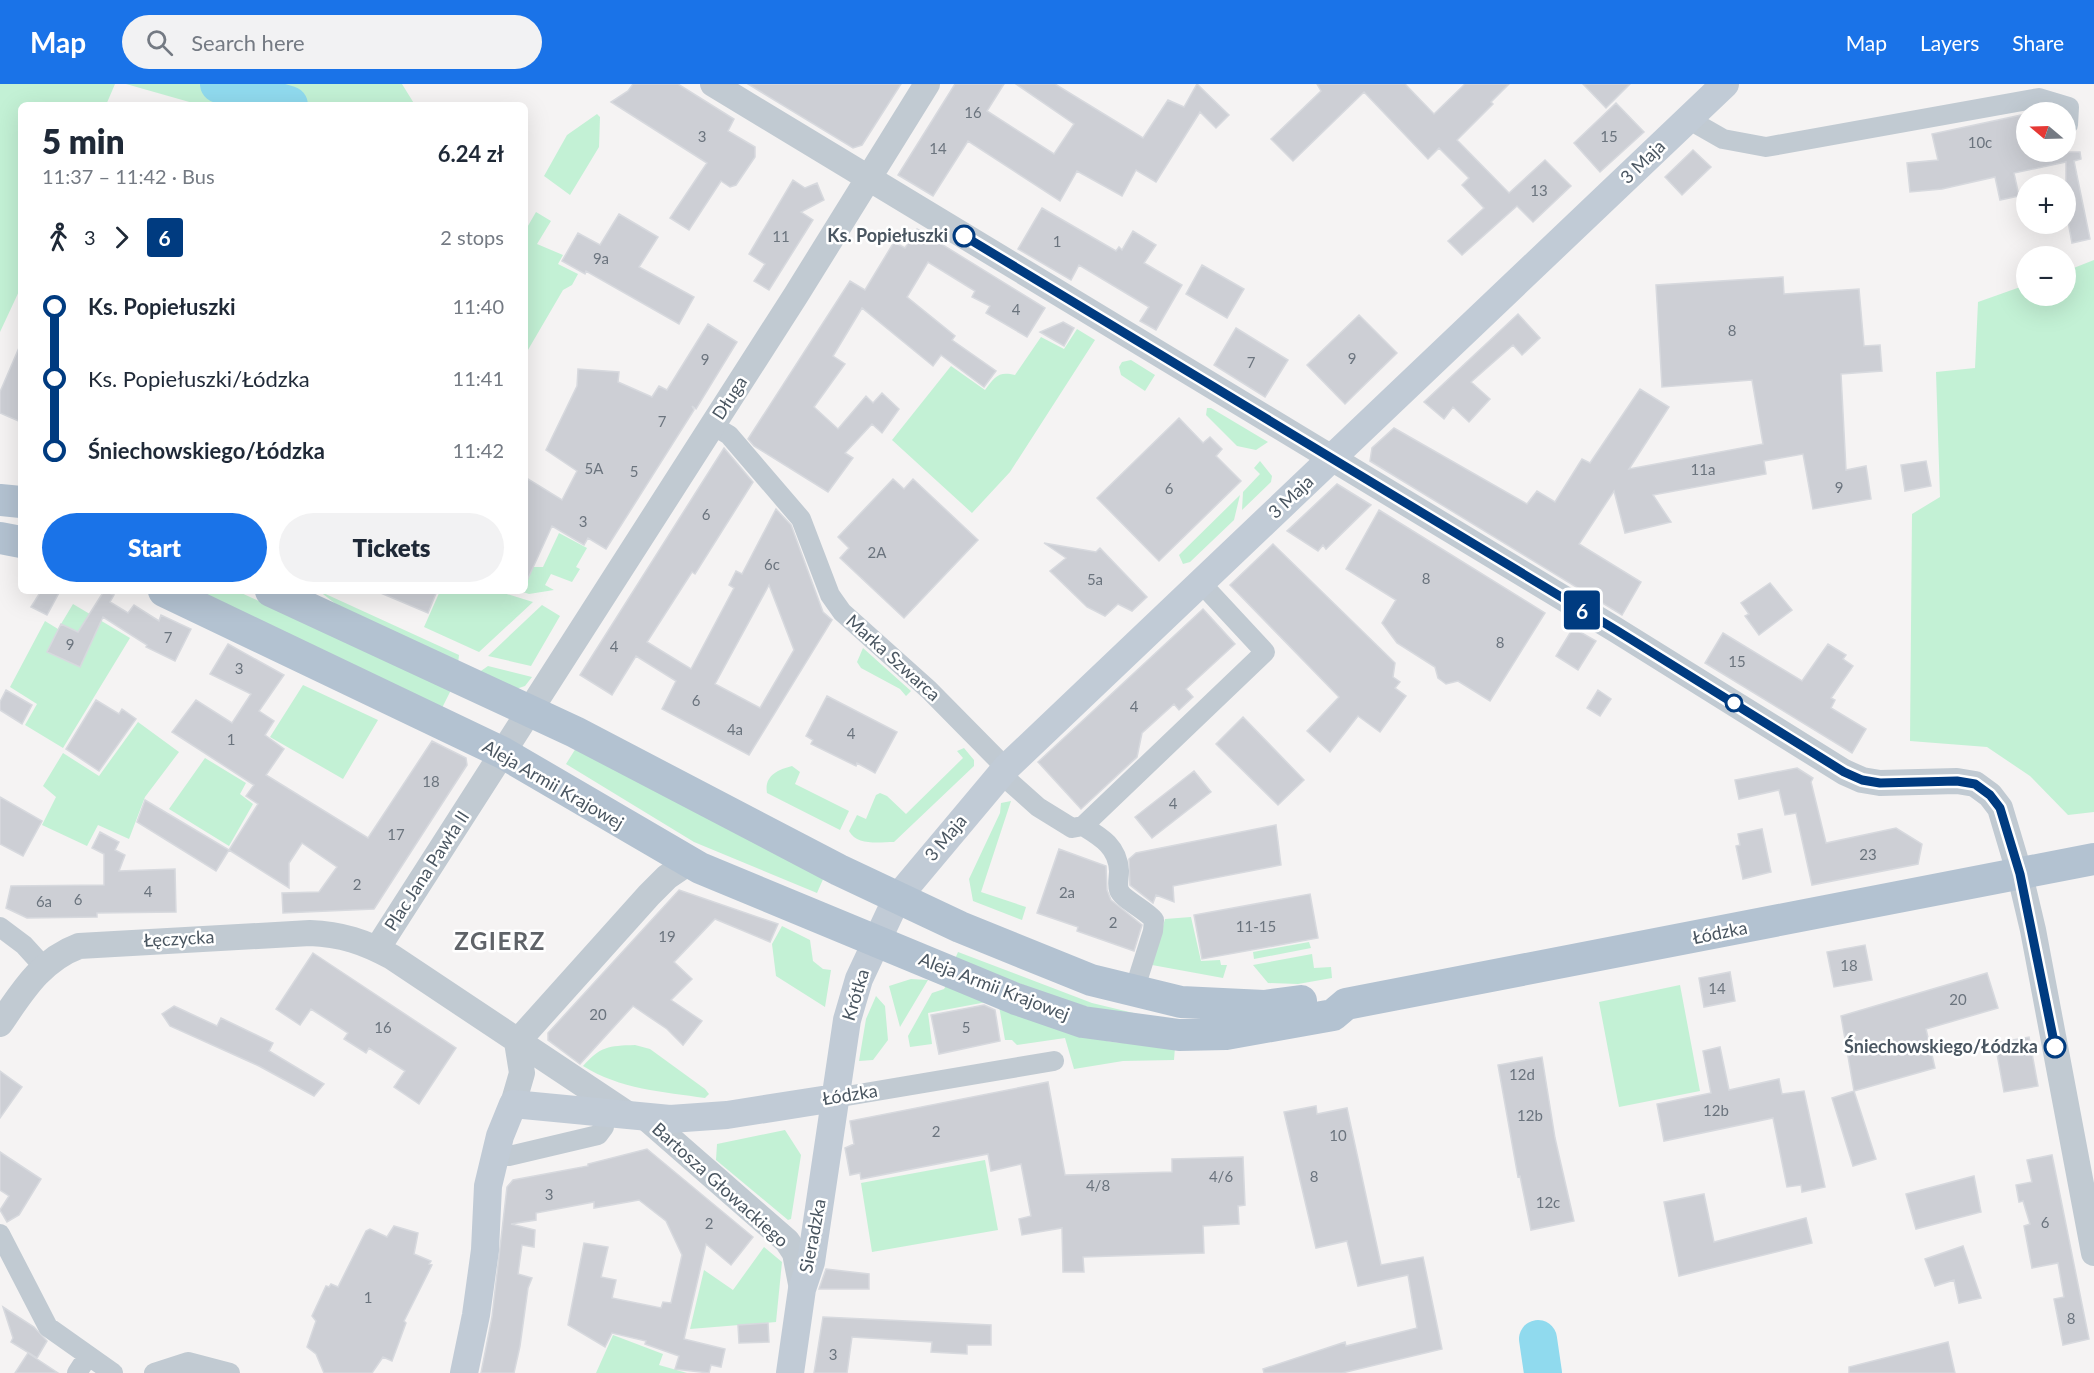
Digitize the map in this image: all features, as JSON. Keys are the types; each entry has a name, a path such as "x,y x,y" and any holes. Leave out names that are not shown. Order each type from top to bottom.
{"main road":[{"name":"3 Maja","path":"897,898 1004,771 1725,84"},
{"path":"0,538 18,541"},
{"name":"Aleja Armii Krajowej","path":"170,594 502,753 689,862 1016,999 1083,1022 1179,1035 1226,1034 1333,1016 1346,1004"},
{"path":"277,594 575,732 897,898 1091,980 1181,1002 1264,1006 1330,998 1346,1004"},
{"name":"Łódzka","path":"1346,1004 2094,860"},
{"name":"Krótka","path":"835,1098 848,1020 859,979 875,940 897,898"},
{"name":"Łódzka","path":"626,1114 696,1118 835,1098"},
{"name":"Sieradzka","path":"790,1373 802,1289 811,1262 835,1098"},
{"path":"464,1373 476,1315 484,1250 488,1186 495,1154 513,1104 626,1114"}],"street":[{"path":"713,84 839,158 868,179 1844,772 1862,780 1880,783 1957,781 1975,784 1990,795 2000,808 2020,874 2033,930 2094,1253"},
{"name":"Długa","path":"530,712 927,84"},
{"path":"2017,102 2039,98 2054,102"},
{"path":"1688,119 1723,139 1766,147 2016,102"},
{"name":"Marka Szwarca","path":"712,425 729,435 801,519 830,596 842,612 963,723 1038,807 1072,828 1083,826 1103,838 1111,847 1118,860 1119,890 1124,897 1148,912 1154,920 1153,931 1134,991"},
{"path":"1083,826 1264,652 1200,582"},
{"name":"Plac Jana Pawła II","path":"530,712 376,949 626,1114"},
{"path":"513,1104 522,1073 518,1042 655,889 689,862"},
{"path":"0,927 24,945 44,967"},
{"name":"Łęczycka","path":"0,1024 24,989 44,967 64,952 79,946 117,942 318,933 340,936 376,949"},
{"name":"Łódzka","path":"835,1098 1054,1060"},
{"path":"495,1154 510,1156 598,1135 604,1127 626,1114"},
{"name":"Bartosza Głowackiego","path":"626,1114 787,1241 795,1253 802,1289"},
{"path":"0,1234 48,1327 113,1373"},
{"path":"76,1373 88,1356"},
{"path":"154,1373 188,1362 230,1373"}],"green space":[{"path":"0,84 115,84 107,102 18,102 18,293 0,332"},
{"path":"126,84 402,84 413,102 189,102"},
{"path":"597,114 600,117 599,147 570,195 544,176 567,135"},
{"path":"536,212 551,221 537,244 563,255 558,264 578,274 572,285 563,290 528,350 528,226"},
{"path":"2094,260 2094,812 2068,815 2030,776 1987,747 1910,741 1912,514 1940,497 1936,372 1975,368 1978,302 2016,289 2016,306 2076,306 2076,267"},
{"path":"1077,329 1095,340 1010,472 972,513 892,440 951,366 985,390 997,376 1015,375 1041,337 1064,349"},
{"path":"1131,360 1155,375 1145,391 1121,375 1119,367 1122,362"},
{"path":"1207,408 1211,408 1268,442 1256,450 1237,446 1206,415"},
{"path":"1260,461 1272,476 1271,482 1242,510 1243,492 1260,474 1254,468"},
{"path":"1240,495 1234,520 1190,562 1183,564 1179,555"},
{"path":"559,533 587,548 576,567 580,569 572,582 551,574 545,585 554,590 528,594 528,567 543,567"},
{"path":"202,594 243,594 451,690 442,708"},
{"path":"323,594 459,655 458,664 341,608"},
{"path":"439,594 507,594 533,602 479,652 424,627"},
{"path":"73,604 130,638 63,748 25,725 37,704 10,687 45,621 58,629"},
{"path":"542,605 560,616 531,666 488,656"},
{"path":"863,648 911,691 906,696 900,689 861,668 857,662"},
{"path":"488,666 532,677 525,686 516,689 478,673"},
{"path":"303,685 378,720 343,779 270,737"},
{"path":"138,722 179,752 145,797 129,839 98,825 87,846 42,825 56,797 43,786 63,753 99,776"},
{"path":"576,748 824,877 817,893 694,842 566,764"},
{"path":"964,748 974,760 974,766 894,842 863,841 857,839 849,831 857,815 866,819 876,795 880,793 887,796 906,814 963,758 957,751"},
{"path":"205,758 246,783 240,794 253,804 229,846 169,809"},
{"path":"792,766 800,772 795,784 849,811 840,830 767,793 770,778"},
{"path":"1011,801 981,892 1026,907 1022,920 973,901 969,879 1000,813 1001,803"},
{"path":"1191,917 1201,961 1220,960 1221,965 1227,965 1223,978 1152,965 1165,919"},
{"path":"782,926 810,940 813,961 823,969 831,970 825,1007 776,976 772,944"},
{"path":"1309,942 1311,948 1254,959 1253,952"},
{"path":"958,952 1092,1003 1150,1017 1103,1011 1063,1000 955,959"},
{"path":"1312,954 1314,968 1331,967 1332,978 1298,984 1268,983 1253,965"},
{"path":"911,979 928,980 900,1027 889,986"},
{"path":"947,984 992,1001 928,1013 932,1044 910,1047 908,1036 932,993 944,989"},
{"path":"1680,985 1700,1091 1619,1107 1599,1002"},
{"path":"876,996 885,1006 888,1040 873,1060 859,1061 866,1019"},
{"path":"999,1006 1082,1036 1112,1042 1175,1047 1174,1060 1123,1061 1074,1069 1065,1038 1017,1045 1012,1040 1005,1040"},
{"path":"635,1045 650,1049 709,1094 705,1098 627,1085 583,1066 595,1054 606,1048"},
{"path":"785,1130 801,1155 791,1219 788,1220 716,1160 717,1144"},
{"path":"985,1160 998,1230 872,1252 861,1183"},
{"path":"764,1247 782,1262 776,1322 690,1329 704,1270 733,1290"},
{"path":"613,1335 663,1354 659,1365 687,1373 596,1373"}],"building":[{"path":"633,84 678,84 734,119 728,131 755,147 755,157 736,185 730,187 721,181 689,230 670,218 707,163 611,102 628,91"},
{"path":"748,84 901,84 862,145 853,148"},
{"path":"955,84 1004,84 987,111 1054,154 1074,124 1016,84 1055,84 1143,138 1168,100 1184,107 1197,84 1229,115 1216,128 1200,112 1156,182 1136,170 1122,196 1077,171 1060,201 968,141 933,196 898,175"},
{"path":"1317,84 1405,84 1434,114 1465,84 1509,84 1491,102 1493,104 1457,140 1509,193 1545,160 1571,186 1533,222 1517,206 1462,255 1448,241 1484,208 1462,185 1469,178 1439,148 1428,159 1364,92 1293,161 1271,139 1321,91"},
{"path":"1583,84 1630,84 1606,108"},
{"path":"1616,103 1644,132 1600,172 1574,143"},
{"path":"2016,116 2016,162 2066,162 2014,173 2016,197 2000,200 1995,177 1942,189 1910,192 1907,163 1938,160 1932,134"},
{"path":"1693,150 1711,167 1682,195 1665,177"},
{"path":"2076,152 2080,152 2081,159 2076,160"},
{"path":"2066,162 2074,162 2090,239 2072,243 2070,234 2076,234 2076,174 2066,174"},
{"path":"793,180 805,188 817,183 824,200 801,212 813,220 769,290 754,281 765,264 749,254"},
{"path":"1042,208 1116,251 1119,247 1122,250 1133,231 1156,245 1144,263 1182,285 1156,330 1140,321 1149,307 1079,265 1071,280 1018,249"},
{"path":"619,214 658,237 639,267 694,297 679,324 586,271 585,274 562,261 578,233 600,245"},
{"path":"917,229 1045,308 1027,337 986,313 990,306 972,297 975,291 928,262 907,297 955,336 952,340 996,371 984,387 941,355 933,366 862,308 833,356 845,364 814,407 838,429 866,396 873,403 882,393 899,409 882,433 872,424 845,453 853,458 828,492 754,446 748,439 850,281 865,290 894,242 905,248"},
{"path":"1202,265 1244,289 1227,318 1186,294"},
{"path":"1783,277 1784,294 1859,289 1864,346 1880,345 1882,371 1841,374 1846,470 1866,466 1871,499 1813,509 1803,454 1764,461 1766,474 1653,495 1671,522 1625,533 1614,491 1579,544 1641,582 1622,615 1370,461 1372,448 1394,428 1527,504 1537,491 1555,502 1582,459 1590,463 1640,389 1669,407 1629,469 1763,444 1752,380 1662,387 1656,285"},
{"path":"1518,314 1540,338 1522,355 1513,345 1471,382 1490,399 1469,422 1453,407 1444,419 1424,402"},
{"path":"1359,315 1397,353 1345,404 1307,365"},
{"path":"1063,322 1074,328 1064,346 1040,332"},
{"path":"708,324 737,342 696,409 692,406 694,410 606,549 588,538 584,545 552,526 528,578 528,479 562,500 577,471 546,450 577,386 578,369 619,372 618,382 652,397 659,386 667,390"},
{"path":"1236,328 1288,360 1265,397 1214,365"},
{"path":"18,350 18,421 0,413 0,392"},
{"path":"1179,418 1203,443 1210,437 1222,449 1216,456 1241,481 1159,561 1097,498"},
{"path":"724,448 753,482 695,574 692,572 647,642 691,669 734,588 729,585 736,571 742,574 776,509 791,525 823,612 832,620 749,755 662,709 676,681 636,656 612,695 580,675","holes":["769,585 794,650 760,708 715,684"]},
{"path":"1926,461 1931,486 1905,491 1901,465"},
{"path":"893,479 904,489 913,479 978,540 904,618 840,558 849,548 838,537"},
{"path":"1337,484 1371,505 1326,549 1323,545 1318,551 1287,531"},
{"path":"1379,510 1545,613 1490,701 1458,681 1446,684 1438,678 1435,667 1397,643 1382,623 1396,600 1346,569"},
{"path":"1044,543 1096,552 1100,548 1147,597 1132,611 1118,604 1105,616 1087,607 1050,571 1066,558"},
{"path":"1273,544 1395,663 1393,677 1400,682 1395,688 1406,696 1380,732 1358,716 1330,752 1307,731 1339,697 1230,585"},
{"path":"1770,583 1792,610 1759,635 1745,616 1749,614 1741,603"},
{"path":"39,594 58,594 47,615 31,607"},
{"path":"102,594 114,595 110,602 128,613 134,605 159,621 161,615 191,629 175,661 146,647 147,645 103,617 80,667 47,652 61,624 78,632"},
{"path":"383,594 436,594 428,613"},
{"path":"1203,609 1235,644 1186,689 1193,697 1179,710 1174,704 1142,733 1137,757 1081,809 1038,762"},
{"path":"1573,628 1596,641 1578,670 1556,656"},
{"path":"1723,633 1802,681 1828,644 1846,655 1843,659 1853,666 1831,698 1835,700 1831,708 1866,729 1852,753 1705,663"},
{"path":"228,644 284,675 259,711 274,721 265,735 284,749 266,775 368,838 432,741 466,758 467,765 374,909 283,913 282,893 319,892 337,867 302,843 289,863 289,888 229,850 258,804 246,796 254,785 172,732 196,700 232,723 251,694 210,674"},
{"path":"6,690 32,705 22,724 0,710 0,702"},
{"path":"1598,690 1611,699 1600,716 1587,708"},
{"path":"827,696 897,732 875,773 811,744 813,740 806,736"},
{"path":"96,700 119,714 122,709 136,719 99,771 66,749"},
{"path":"1243,717 1304,780 1278,805 1216,744"},
{"path":"1797,768 1813,778 1811,782 1826,843 1896,828 1922,844 1918,864 1812,885 1796,813 1785,815 1779,790 1739,799 1735,780"},
{"path":"1194,771 1211,792 1152,838 1135,817"},
{"path":"0,797 42,821 23,856 0,844"},
{"path":"145,800 229,850 216,871 137,822"},
{"path":"1276,825 1281,865 1173,886 1174,902 1156,895 1153,903 1130,885 1129,859 1136,853"},
{"path":"1762,829 1771,872 1743,879 1736,846 1740,845 1738,834"},
{"path":"100,832 119,842 115,850 125,855 119,871 175,869 176,912 97,913 97,917 27,918 6,908 11,886 104,885 104,854 92,848"},
{"path":"1059,849 1106,866 1107,890 1111,900 1142,925 1134,951 1077,931 1078,927 1037,913"},
{"path":"679,890 778,924 770,942 715,919 674,962 692,979 671,1000 702,1021 683,1045 667,1029 633,1006 580,1064 548,1040 548,1033"},
{"path":"1310,894 1318,938 1202,959 1194,915"},
{"path":"1865,945 1872,980 1834,987 1827,952"},
{"path":"313,953 456,1048 419,1104 394,1087 405,1071 369,1048 366,1053 344,1039 348,1033 311,1009 300,1025 276,1009"},
{"path":"1730,972 1735,1001 1704,1007 1699,978"},
{"path":"1987,973 1998,1008 1926,1029 1935,1068 1854,1091 1841,1016"},
{"path":"984,1005 995,1010 1000,1041 939,1054 931,1015"},
{"path":"174,1006 217,1026 221,1018 273,1043 269,1051 324,1084 314,1096 259,1066 170,1026 162,1014"},
{"path":"2029,1037 2038,1086 2004,1092 1995,1043"},
{"path":"1720,1047 1729,1090 1779,1079 1782,1094 1804,1091 1825,1187 1802,1192 1801,1185 1787,1187 1773,1118 1664,1141 1657,1104 1711,1093 1703,1051"},
{"path":"1542,1057 1555,1138 1574,1221 1531,1230 1520,1176 1518,1177 1498,1065"},
{"path":"0,1071 22,1087 0,1118"},
{"path":"1048,1082 1065,1175 1172,1172 1172,1159 1243,1157 1245,1205 1238,1206 1239,1224 1203,1226 1204,1253 1083,1257 1084,1272 1063,1272 1062,1228 1022,1235 1019,1219 1031,1216 1021,1164 991,1171 988,1154 861,1179 860,1173 850,1175 845,1148 854,1144 850,1121"},
{"path":"1854,1091 1876,1159 1853,1166 1832,1098"},
{"path":"1316,1106 1317,1114 1347,1108 1381,1265 1423,1257 1442,1349 1342,1373 1264,1373 1263,1369 1345,1342 1346,1346 1417,1328 1408,1275 1358,1286 1347,1241 1316,1248 1284,1112"},
{"path":"647,1149 753,1237 731,1265 706,1244 684,1339 725,1349 721,1367 711,1365 709,1373 675,1369 679,1356 645,1344 646,1341 612,1333 605,1347 568,1325 584,1243 608,1247 601,1277 616,1280 612,1298 661,1308 663,1302 671,1303 682,1255 666,1221 639,1200 594,1208 594,1202 536,1213 536,1220 511,1224 535,1230 534,1247 522,1245 518,1274 532,1278 528,1288 520,1346 514,1373 481,1373 492,1317 507,1187 513,1180 588,1166 588,1164"},
{"path":"0,1152 41,1179 19,1215 7,1222 0,1210 9,1196 0,1190"},
{"path":"2052,1155 2089,1339 2063,1345 2054,1299 2064,1297 2058,1263 2032,1268 2024,1226 2030,1224 2023,1201 2019,1202 2016,1185 2032,1182 2027,1160"},
{"path":"1974,1176 1981,1212 1916,1229 1906,1194"},
{"path":"1704,1194 1714,1242 1806,1218 1812,1243 1679,1276 1664,1202"},
{"path":"394,1226 418,1233 414,1254 431,1261 429,1264 432,1265 404,1321 406,1323 392,1361 383,1357 372,1373 324,1373 316,1354 307,1347 316,1321 312,1316 326,1286 329,1287 331,1284 338,1287 366,1231 370,1229 387,1237"},
{"path":"1963,1246 1981,1298 1959,1303 1954,1280 1935,1286 1925,1259"},
{"path":"826,1269 869,1274 869,1289 819,1289"},
{"path":"3,1307 34,1327 47,1341 37,1358 11,1342 13,1338"},
{"path":"823,1317 991,1325 991,1345 967,1345 967,1354 931,1352 932,1342 852,1337 847,1373 814,1373"},
{"path":"768,1323 769,1342 739,1343 738,1325"},
{"path":"1948,1342 1955,1373 1849,1373 1849,1367"},
{"path":"28,1353 58,1373 15,1373"}],"waterway":[{"path":"219,84 279,102"},
{"path":"1538,1339 1543,1373"}],"bus line":[{"name":"6","path":"964,236 1616,630 1844,772 1862,780 1880,783 1957,781 1975,784 1990,795 2000,808 2020,874 2055,1047"}],"place":[{"name":"Ks. Popiełuszki","path":"964,236"},
{"name":"Śniechowskiego/Łódzka","path":"2055,1047"}],"district":[{"name":"ZGIERZ","path":"500,942"}]}
